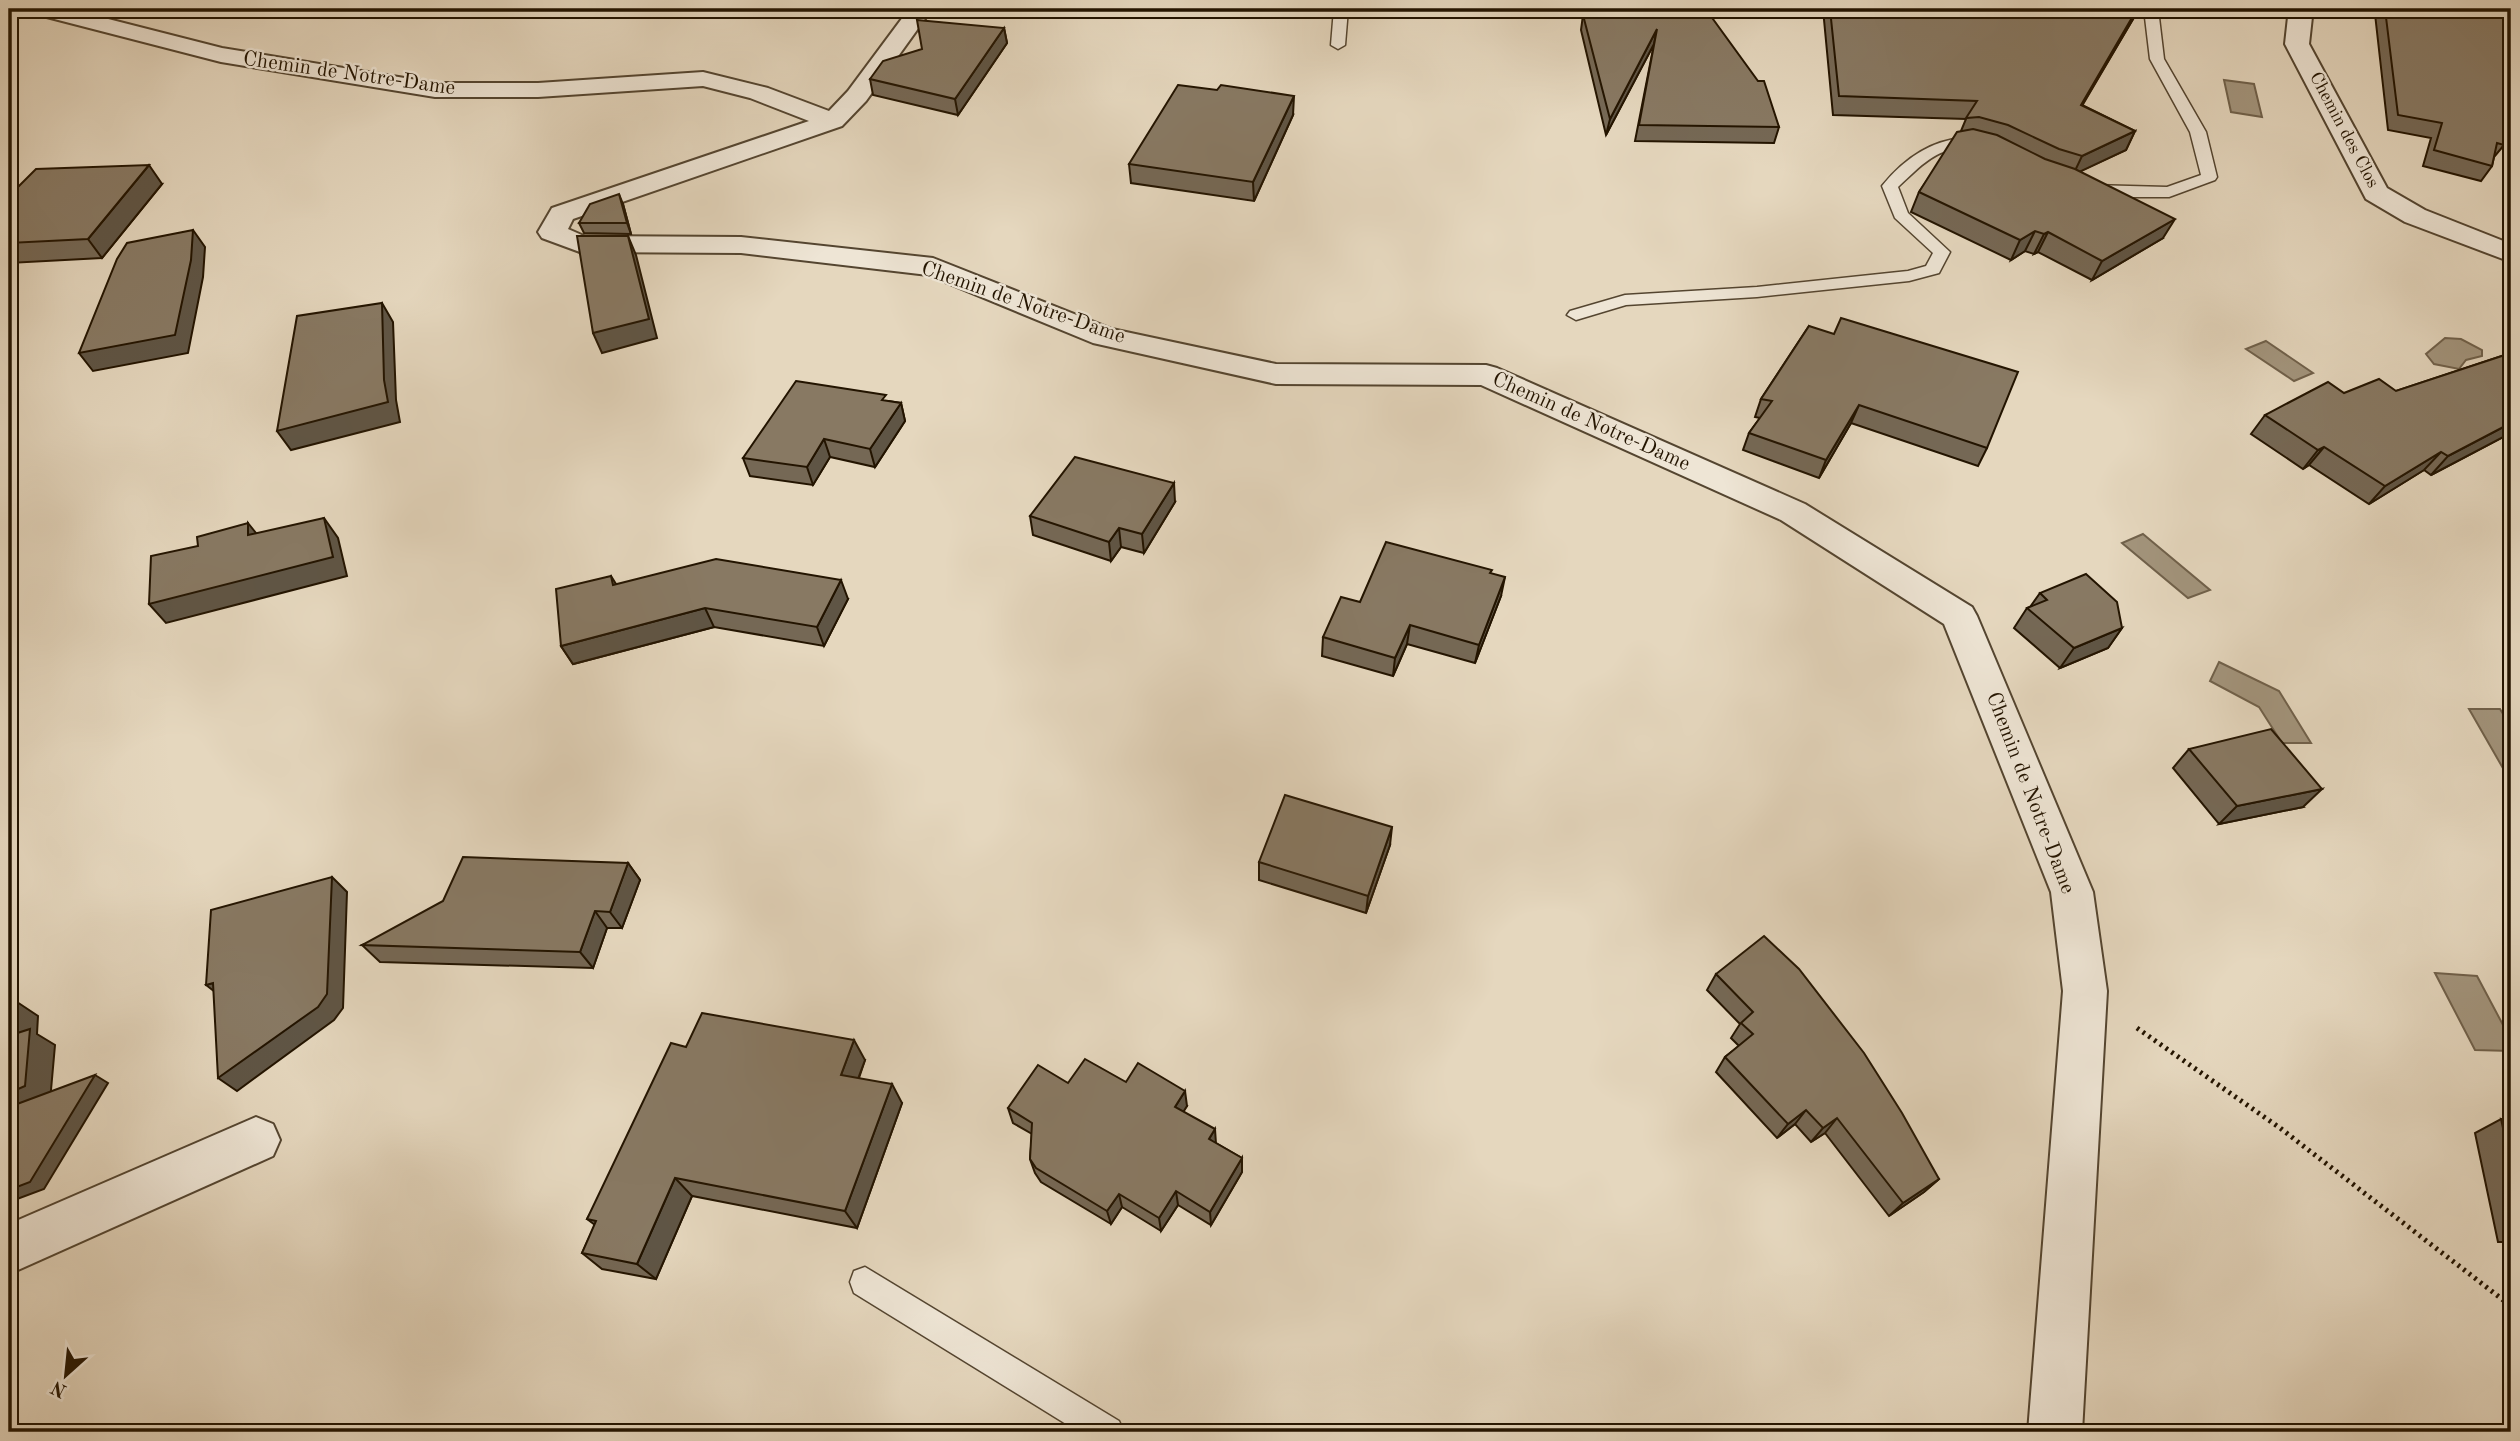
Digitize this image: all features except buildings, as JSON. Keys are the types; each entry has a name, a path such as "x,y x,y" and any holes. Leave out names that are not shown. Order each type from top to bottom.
{"street":[{"name":"Chemin de Notre-Dame","path":"43,9 221,55 435,90 538,90 703,79 759,93 833,121"},
{"path":"833,121 858,96 921,9"},
{"name":"Chemin des Clos","path":"2305,9 2300,17 2297,44 2376,193 2416,216 2511,254"},
{"name":"Chemin de Notre-Dame","path":"833,121 562,214 552,232 580,244 741,245 933,267 1104,335 1276,374 1486,375 1793,512 1959,615 2071,892 2085,991 2054,1432"},
{"path":"9,1249 257,1140"}],"lane":[{"path":"1338,45 1341,9"},
{"path":"2077,185 2100,192 2169,192 2209,177 2198,132 2157,59 2151,9"},
{"path":"1576,315 1625,300 1757,292 1909,276 1933,269 1942,252 1901,215 1890,186 1934,146 1965,141 1994,149"},
{"path":"865,1282 1108,1432"}],"path":[{"path":"2085,991 2280,1128 2511,1306"}],"shaded area":[{"path":"2224,80 2254,84 2262,117 2231,112"},
{"path":"2445,338 2461,339 2482,350 2482,356 2466,360 2459,369 2434,364 2426,354"},
{"path":"2266,341 2313,373 2294,381 2246,349"},
{"path":"2143,534 2210,590 2188,598 2122,543"},
{"path":"2219,662 2279,691 2311,743 2282,743 2259,707 2210,681"},
{"path":"2469,709 2500,709 2511,727 2511,773 2504,770"},
{"path":"2435,973 2477,976 2511,1040 2511,1051 2475,1050"}]}
